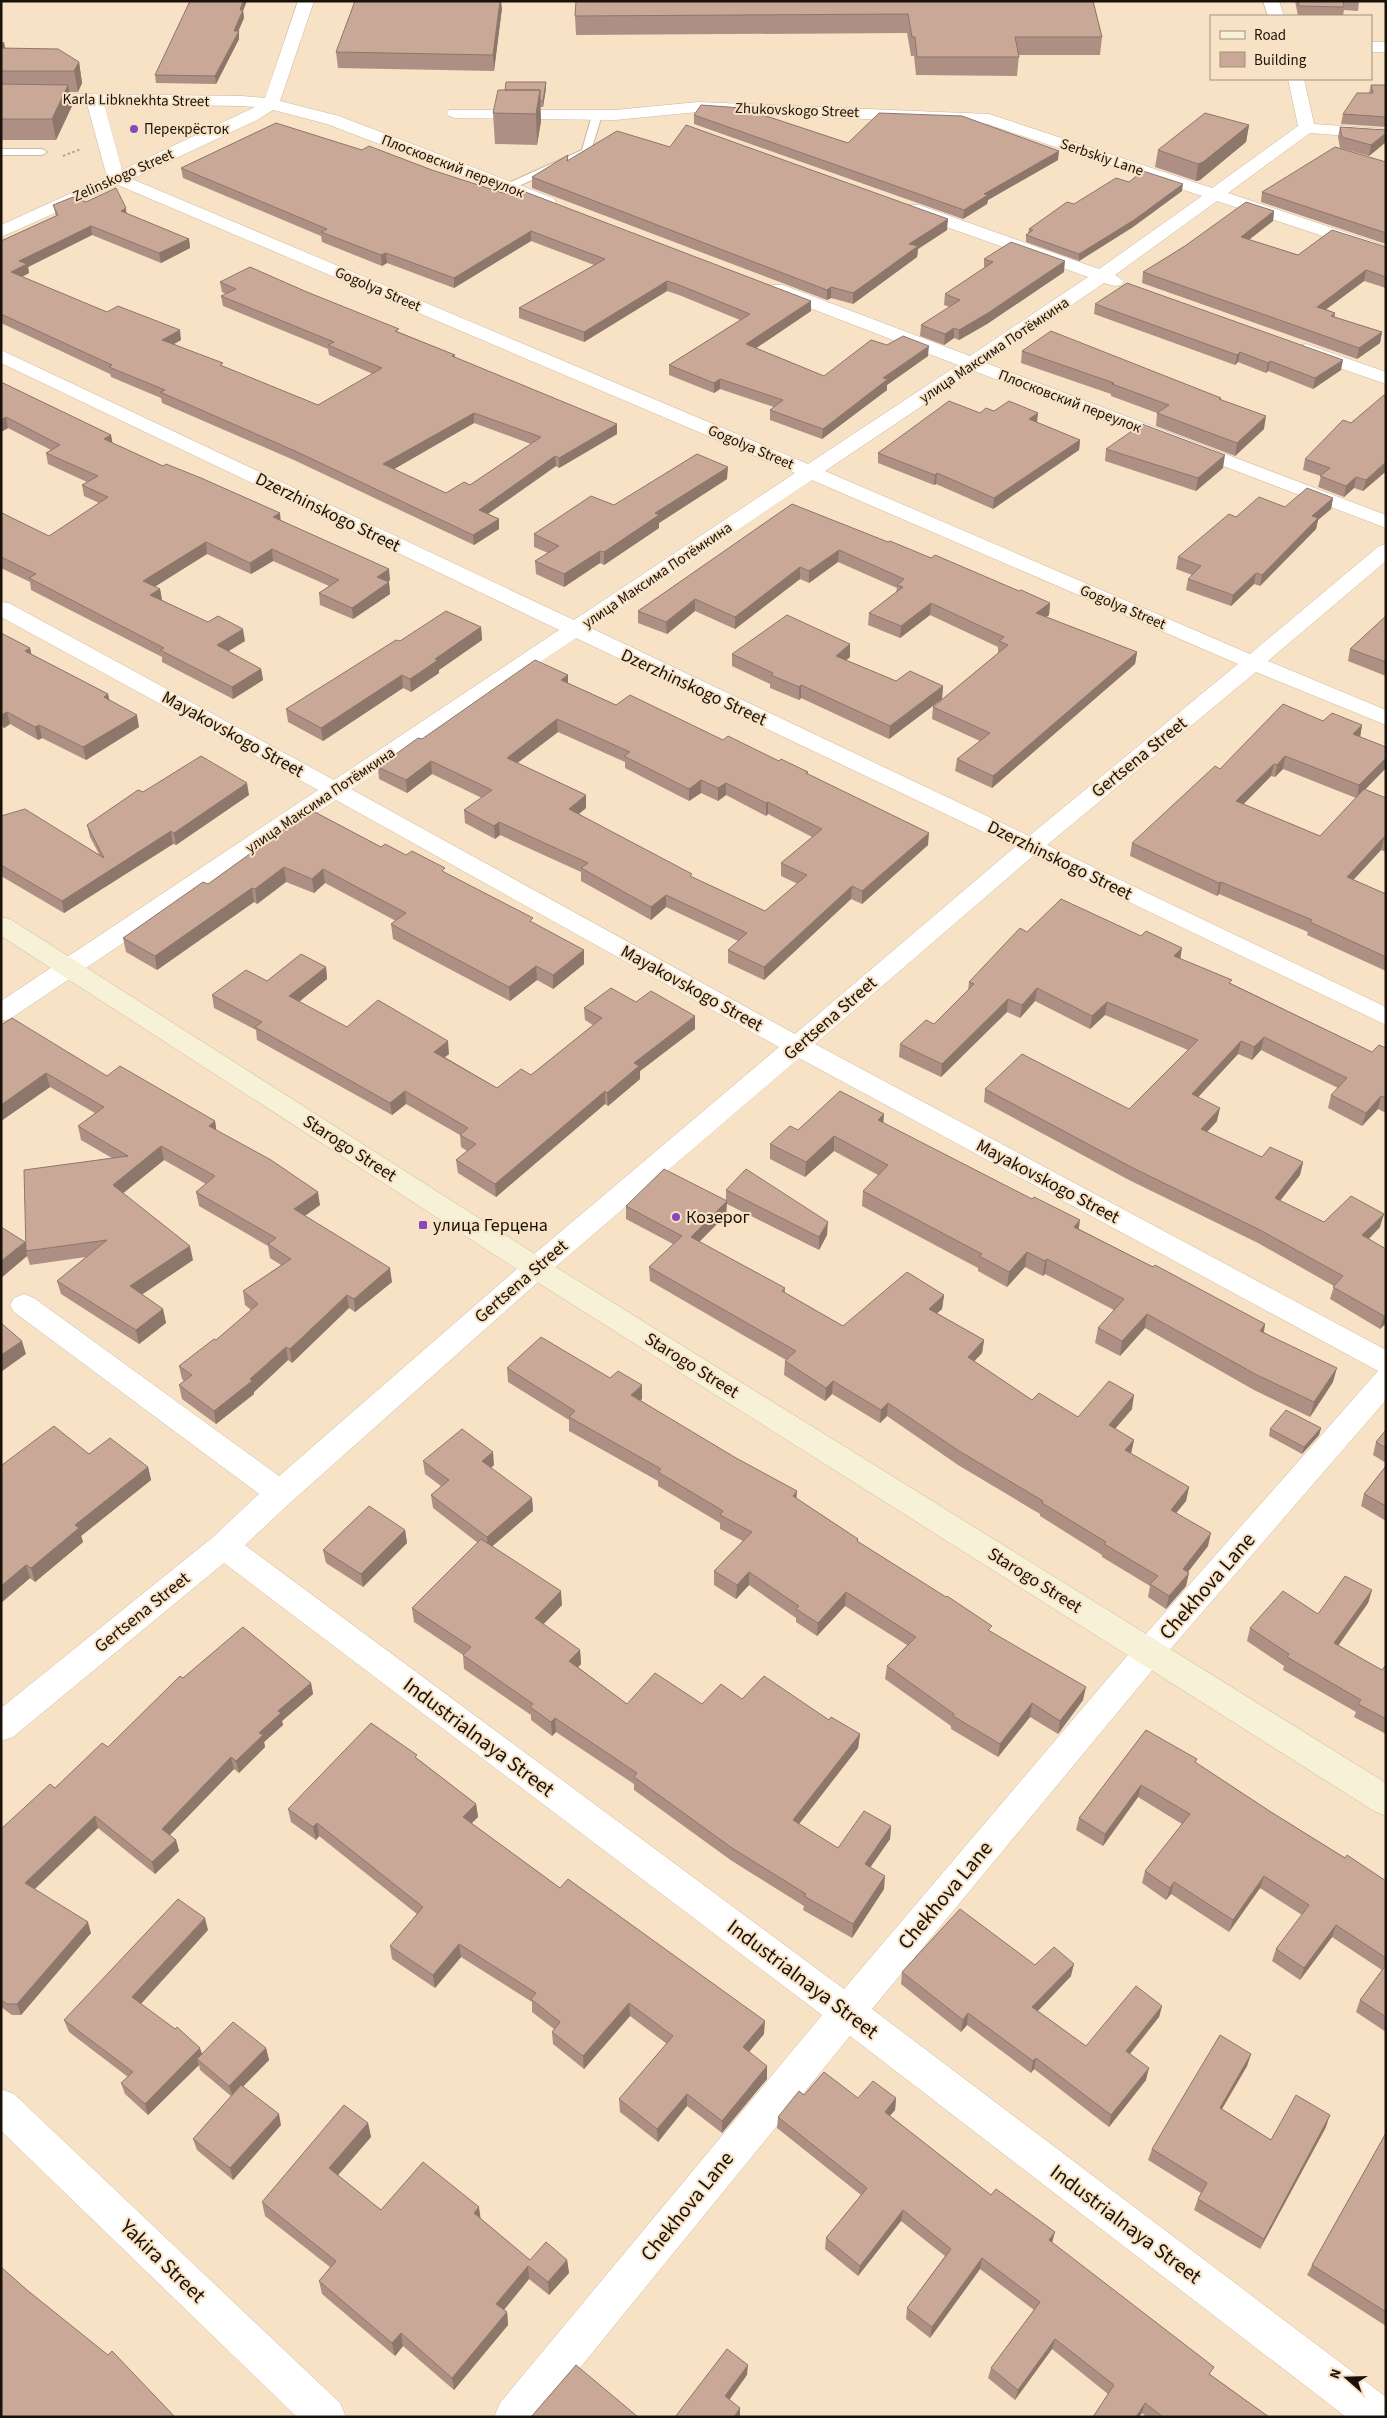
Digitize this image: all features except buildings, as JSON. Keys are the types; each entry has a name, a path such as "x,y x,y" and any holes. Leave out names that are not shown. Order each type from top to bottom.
{"street":[{"path":"271,104 306,1"},
{"path":"1271,1 1276,15"},
{"path":"1372,47 1386,47"},
{"path":"1296,80 1307,128 1386,134"},
{"name":"Karla Libknekhta Street","path":"1,98 242,101 271,104 333,120"},
{"path":"94,99 116,178"},
{"name":"Zelinskogo Street","path":"1,232 251,117 271,104"},
{"name":"Zhukovskogo Street","path":"455,113 615,115 698,107 989,119"},
{"path":"615,115 682,127"},
{"name":"Serbskiy Lane","path":"989,119 1386,252"},
{"name":"Плосковский переулок","path":"333,120 564,208"},
{"name":"улица Максима Потёмкина","path":"1,1013 974,364 1102,276 1307,128"},
{"name":"Gogolya Street","path":"116,178 1386,718"},
{"path":"897,203 1128,286"},
{"name":"Плосковский переулок","path":"759,282 1386,522"},
{"path":"1294,345 1386,378"},
{"name":"Dzerzhinskogo Street","path":"1,356 1386,1017"},
{"name":"Gertsena Street","path":"1,1727 224,1546 280,1494 536,1268 1031,846 1253,663 1386,550"},
{"name":"Mayakovskogo Street","path":"1,608 336,790 797,1046 1386,1363"},
{"name":"Starogo Street","path":"1,925 536,1268 1386,1801"},
{"path":"24,1305 280,1494"},
{"name":"Chekhova Lane","path":"514,2417 847,2012 1149,1652 1386,1380"},
{"name":"Industrialnaya Street","path":"224,1546 847,2012 1379,2417"},
{"name":"Yakira Street","path":"1,2106 326,2417"}],"lane":[{"path":"508,187 586,152 597,115"},
{"path":"1,152 42,152"}],"place":[{"name":"Перекрёсток","path":"134,129"},
{"name":"Козерог","path":"676,1217"},
{"name":"улица Герцена","path":"423,1225"}]}
